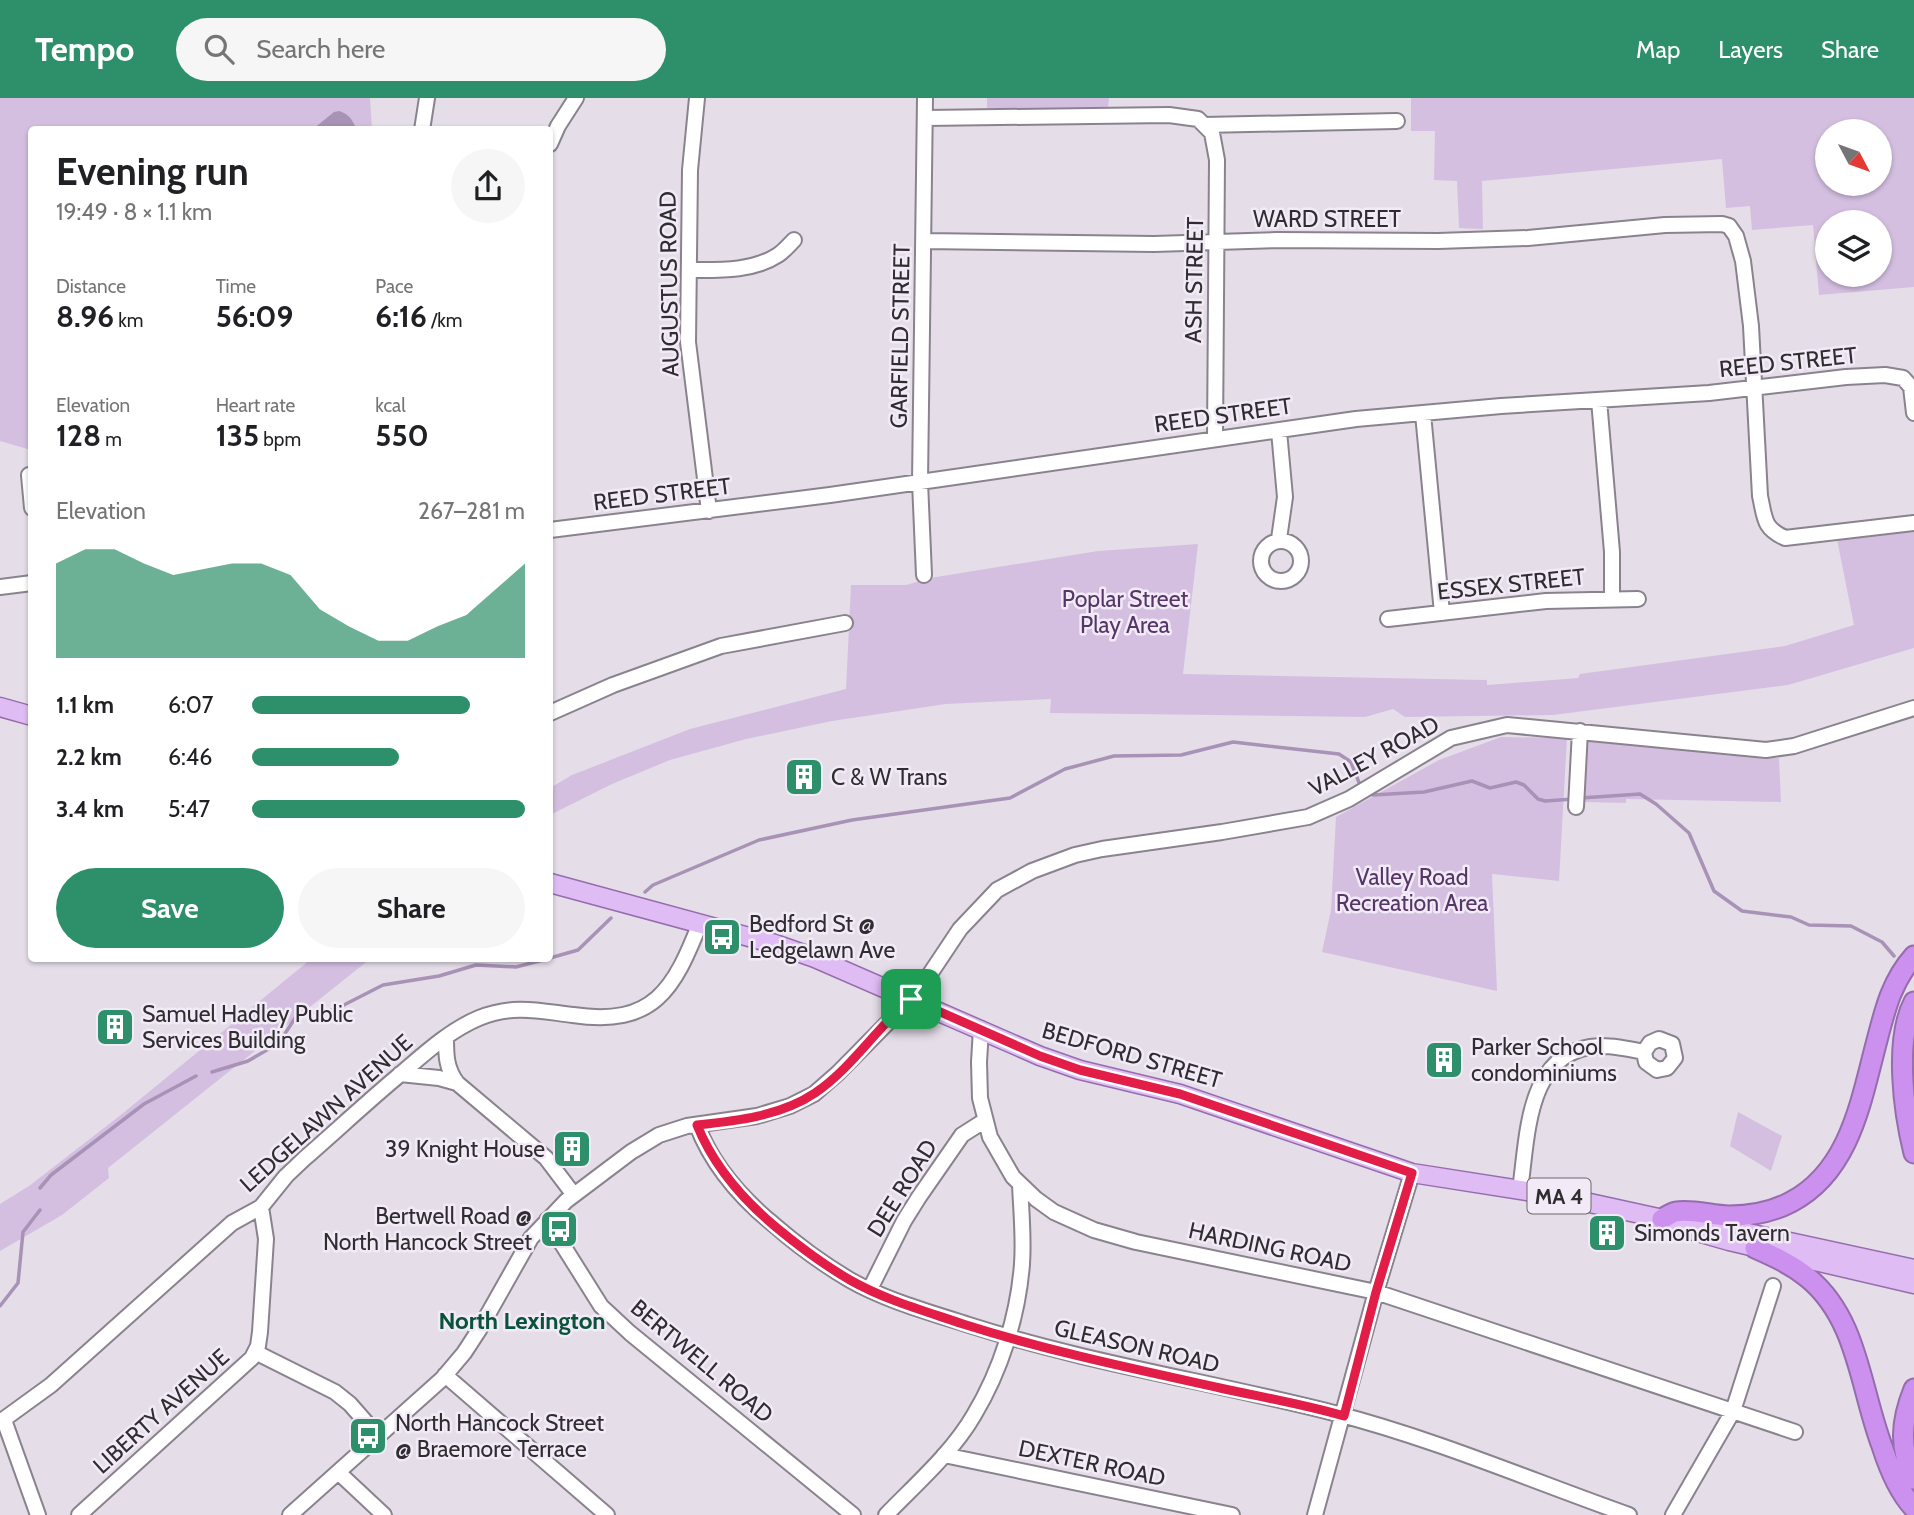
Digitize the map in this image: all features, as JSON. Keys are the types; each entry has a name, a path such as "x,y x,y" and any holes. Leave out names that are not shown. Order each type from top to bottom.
{"highway":[{"path":"1667,1220 1677,1212 1730,1216 1774,1210 1792,1202 1818,1184 1849,1139 1885,1008 1899,976 1914,956"},
{"path":"1914,1002 1905,1029 1903,1070 1907,1120 1914,1153"},
{"path":"1755,1248 1795,1268 1822,1290 1834,1305 1852,1343 1877,1434 1891,1473 1914,1508"},
{"path":"1914,1389 1904,1415 1902,1440 1906,1463 1914,1479"}],"main road":[{"path":"0,707 28,715"},
{"name":"BEDFORD STREET","path":"553,884 700,923 811,957 1080,1070 1180,1094 1412,1173 1587,1201 1667,1220 1697,1232 1755,1248 1914,1284"},
{"name":"BEDFORD STREET","path":"1667,1220 1727,1227 1914,1269"}],"street":[{"path":"423,126 427,98"},
{"path":"553,137 576,98"},
{"name":"AUGUSTUS ROAD","path":"697,98 690,170 688,342 709,511"},
{"name":"GARFIELD STREET","path":"924,575 920,482 925,98"},
{"path":"925,118 1169,115 1198,119 1204,125 1397,121"},
{"name":"ASH STREET","path":"1204,125 1212,133 1217,160 1215,439"},
{"name":"WARD STREET","path":"924,241 1217,243 1276,240 1465,240 1528,238 1665,225 1708,223 1728,226 1736,236 1743,261 1751,326 1753,388"},
{"path":"689,270 727,270 757,264 778,255 794,240"},
{"name":"REED STREET","path":"553,530 709,511 1345,421 1753,388 1846,377 1885,375 1905,379 1910,387 1914,413"},
{"path":"1753,388 1760,496 1766,523 1771,532 1785,538 1914,523"},
{"path":"1599,400 1612,552 1612,598"},
{"path":"1423,414 1441,613"},
{"path":"1279,431 1284,497 1279,539"},
{"path":"0,587 28,584"},
{"name":"ESSEX STREET","path":"1388,619 1546,601 1637,599"},
{"path":"553,712 613,685 721,646 845,623"},
{"name":"VALLEY ROAD","path":"290,1515 445,1375 476,1335 531,1238 573,1195 632,1151 659,1135 697,1125 757,1116 790,1106 814,1094 911,999 974,912 997,890 1028,873 1075,855 1101,849 1308,817 1362,792 1451,738 1485,729 1507,725 1766,750 1794,746 1914,708"},
{"path":"1576,807 1580,732"},
{"name":"LEDGELAWN AVENUE","path":"2,1421 51,1385 232,1223 261,1207 286,1175 446,1037 480,1018 523,1008 600,1018 621,1016 643,1008 670,987 682,969 700,923"},
{"name":"HARDING ROAD","path":"981,1030 979,1062 984,1121 997,1152 1020,1184 1054,1212 1094,1230 1136,1242 1376,1292 1795,1432"},
{"path":"446,1037 449,1071 457,1083 545,1158 573,1195"},
{"path":"1520,1190 1532,1105 1550,1069 1570,1054 1586,1048 1604,1046 1644,1052"},
{"path":"400,1074 439,1078 457,1083"},
{"name":"DEE ROAD","path":"870,1289 919,1197 962,1135 984,1121"},
{"name":"GLEASON ROAD","path":"697,1125 722,1172 760,1214 799,1247 852,1281 899,1303 1007,1338 1078,1357 1344,1416 1462,1452 1629,1515"},
{"path":"1315,1515 1376,1292 1412,1173"},
{"path":"886,1515 944,1455 974,1416 1002,1357 1017,1300 1022,1262 1020,1184"},
{"name":"LIBERTY AVENUE","path":"79,1515 245,1367 255,1352 260,1332 266,1239 261,1207"},
{"name":"BERTWELL ROAD","path":"547,1220 601,1306 633,1336 853,1515"},
{"path":"1673,1515 1733,1411 1773,1286"},
{"path":"255,1352 335,1392 350,1404 378,1436"},
{"path":"445,1375 607,1515"},
{"path":"2,1421 38,1515"},
{"name":"DEXTER ROAD","path":"944,1455 1232,1515"},
{"path":"338,1472 384,1515"}],"green space":[{"path":"0,98 370,98 372,126 28,126 28,449 0,441"},
{"path":"987,98 1109,98 1108,108 987,108"},
{"path":"1411,98 1914,98 1914,287 1819,295 1818,287 1892,287 1892,210 1815,210 1815,248 1813,225 1752,230 1750,206 1726,208 1722,159 1482,181 1483,229 1459,228 1457,181 1434,180 1435,131 1411,131"},
{"name":"Poplar Street Play Area","path":"1914,526 1914,648 1788,685 1553,715 1405,717 1393,709 1365,717 1050,713 1051,699 946,704 832,721 746,739 670,760 612,784 553,814 553,786 572,775 690,729 846,689 851,585 906,585 930,578 1098,551 1198,544 1183,674 1487,680 1487,685 1578,678 1580,674 1785,646 1854,625 1836,534"},
{"name":"Valley Road Recreation Area","path":"1501,737 1567,738 1559,881 1492,874 1497,991 1322,952 1331,910 1336,817 1439,760"},
{"path":"1585,741 1779,758 1781,802 1626,799 1626,803 1585,802"},
{"path":"307,962 366,962 108,1168 109,1178 62,1215 0,1251 0,1204 29,1186 122,1114"},
{"path":"1738,1112 1782,1136 1771,1171 1730,1146"}],"shaded area":[{"path":"334,112 345,114 354,126 317,126"}],"waterway":[{"path":"645,892 653,885 759,840 852,820 1010,798 1065,769 1114,756 1181,755 1233,742 1339,754 1351,762 1360,785"},
{"path":"1373,795 1424,792 1472,781 1490,788 1516,782 1524,785 1538,799 1545,801 1574,799"},
{"path":"1581,798 1640,794 1656,804 1689,833 1714,891 1742,911 1791,917 1809,925 1851,926 1882,942 1894,956"},
{"path":"553,957 578,950 611,918"},
{"path":"212,1072 248,1061 279,1043 297,1015 336,1009 383,985 439,976 476,965 516,967 535,962"},
{"path":"40,1188 51,1175 144,1104 196,1076"},
{"path":"0,1306 18,1283 23,1232 40,1210"}],"place":[{"name":"C & W Trans","path":"804,777"},
{"name":"Bedford St @ Ledgelawn Ave","path":"722,937"},
{"name":"Samuel Hadley Public Services Building","path":"115,1027"},
{"name":"Parker School condominiums","path":"1444,1060"},
{"name":"39 Knight House","path":"572,1149"},
{"name":"Bertwell Road @ North Hancock Street","path":"559,1229"},
{"name":"Simonds Tavern","path":"1607,1233"},
{"name":"North Hancock Street @ Braemore Terrace","path":"368,1436"}],"district":[{"name":"North Lexington","path":"522,1320"}],"route":[{"path":"911,999 1040,1056 1080,1070 1180,1094 1412,1173 1376,1292 1344,1416 1078,1357 1014,1340 899,1303 852,1281 799,1247 760,1214 722,1172 697,1125 757,1116 790,1106 814,1094 911,999"}]}
